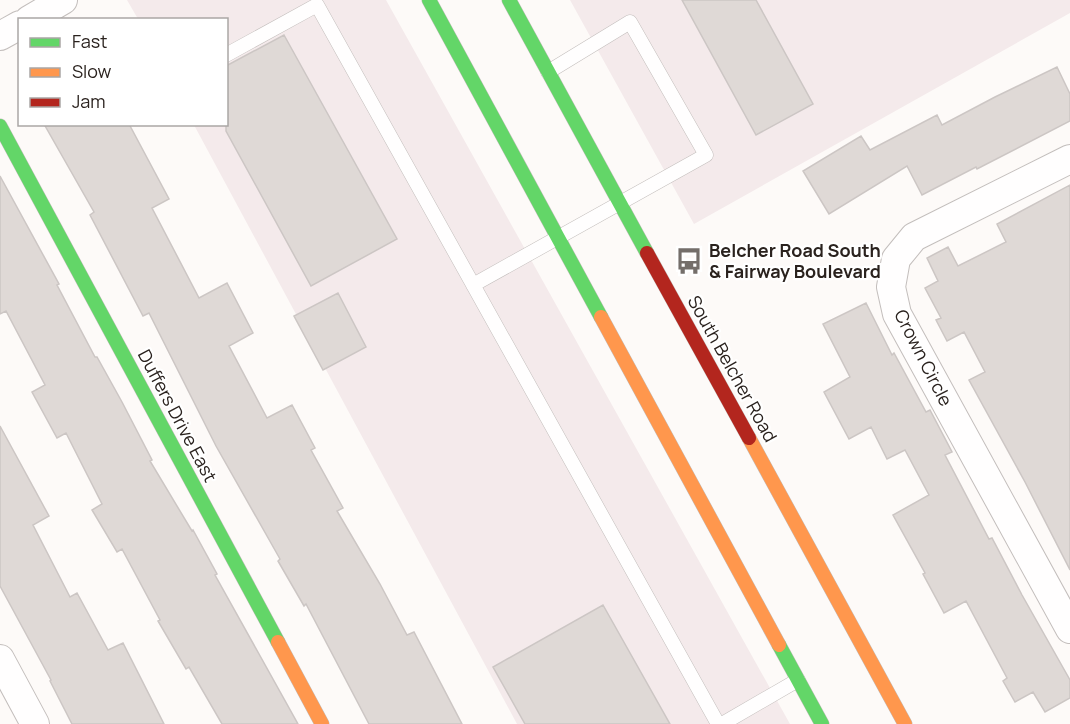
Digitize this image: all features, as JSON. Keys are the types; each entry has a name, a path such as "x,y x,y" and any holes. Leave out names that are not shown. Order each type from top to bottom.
{"main road":[{"path":"429,0 822,724"},
{"name":"South Belcher Road","path":"509,0 905,724"},
{"name":"Duffers Drive East","path":"0,126 322,724"}],"street":[{"path":"32,18 63,0"},
{"path":"0,36 18,26"},
{"name":"Crown Circle","path":"1070,159 914,237 896,260 891,287 897,314 1070,629"},
{"path":"0,659 35,724"}],"lane":[{"path":"228,54 317,4 720,724 798,680"},
{"path":"473,285 706,155 630,22 548,72"}],"shaded area":[{"path":"127,0 386,0 790,724 517,724 195,126 228,126 228,18 137,18"},
{"path":"570,0 1070,0 1070,13 694,224"}],"building":[{"path":"682,0 756,0 813,104 756,135"},
{"path":"284,35 397,239 311,286 226,131 226,126 228,126 228,65"},
{"path":"1057,67 1070,94 1070,121 922,195 907,166 829,214 803,171 861,136 870,150 937,115 942,125"},
{"path":"45,126 130,126 169,199 152,208 199,298 227,283 253,333 229,346 267,418 292,405 315,448 311,450 343,508 337,511 407,635 414,632 462,724 369,724 306,604 304,606 278,561 280,559 216,446 149,313 143,316 90,215 94,212"},
{"path":"0,176 59,284 57,285 95,357 122,402 152,460 150,461 193,530 217,574 215,575 298,724 222,724 189,667 186,669 158,621 160,620 122,549 117,552 92,510 102,504 66,433 57,438 32,392 45,385 6,311 0,314"},
{"path":"1070,185 1070,570 969,380 985,372 964,332 947,341 936,320 941,318 925,288 938,281 927,258 948,247 958,266 1006,242 997,224"},
{"path":"338,293 366,347 323,370 294,316"},
{"path":"866,303 892,355 894,353 926,412 930,410 952,452 945,455 989,539 992,538 1070,680 1070,698 1045,712 1033,692 1015,702 1003,681 1007,678 966,601 944,613 923,574 925,573 893,515 929,495 905,450 887,459 871,427 849,439 824,392 850,377 823,324"},
{"path":"0,426 49,516 33,525 70,597 77,593 108,650 123,643 164,724 72,724 0,586"},
{"path":"603,605 670,724 525,724 493,667"}],"traffic: fast":[{"path":"429,0 601,317"},
{"path":"509,0 647,253"},
{"path":"0,126 278,642"},
{"path":"779,645 822,724"}],"traffic: slow":[{"path":"601,317 779,645"},
{"path":"749,438 905,724"},
{"path":"278,642 322,724"}],"traffic: jam":[{"path":"647,253 749,438"}],"place":[{"name":"Belcher Road South & Fairway Boulevard","path":"689,261"}]}
